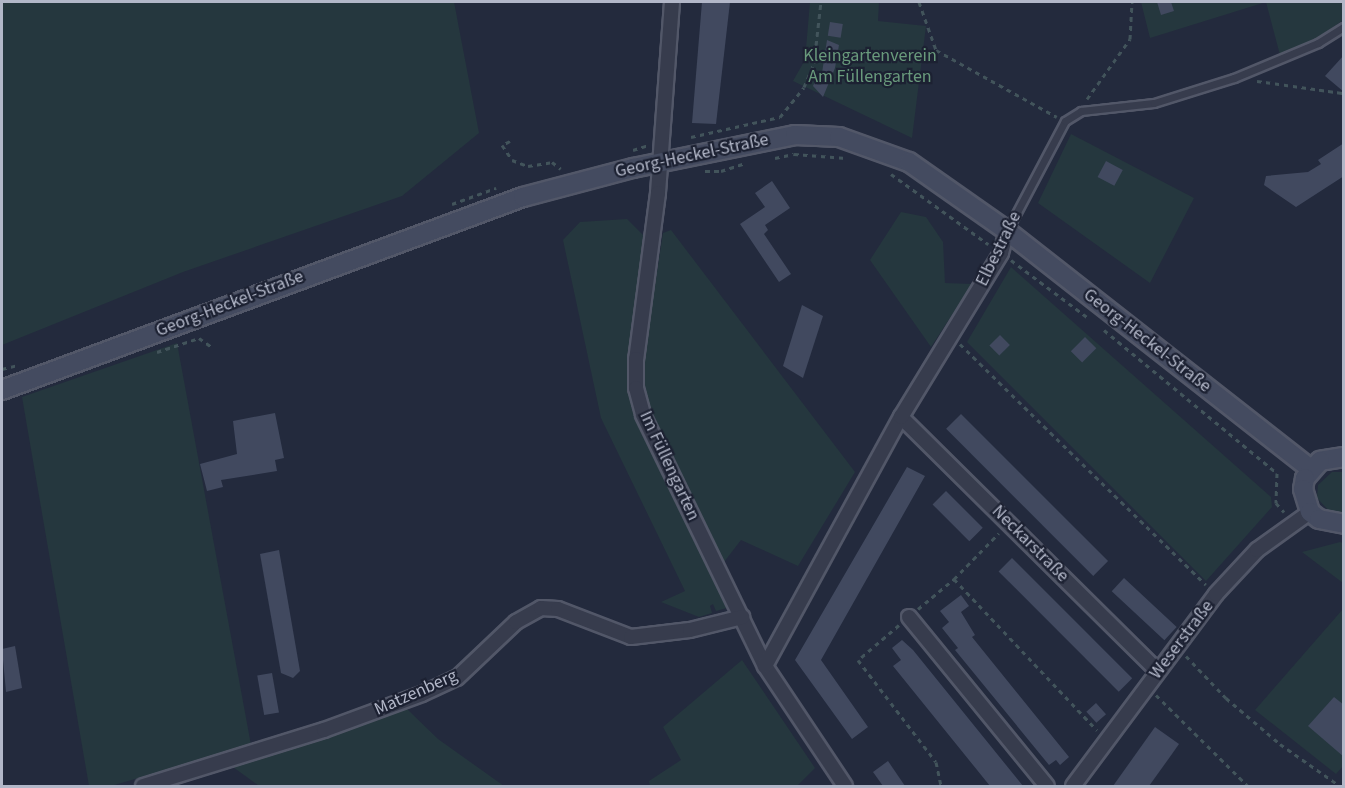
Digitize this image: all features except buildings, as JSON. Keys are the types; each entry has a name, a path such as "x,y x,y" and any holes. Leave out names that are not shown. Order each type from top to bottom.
{"street":[{"name":"Im Füllengarten","path":"672,2 657,163 658,193 636,359 636,388 643,415 765,666 845,786"},
{"name":"Georg-Heckel-Straße","path":"2,390 523,197 657,163 795,135 839,137 909,162 1007,231 1311,469"},
{"name":"Elbestraße","path":"765,666 901,417 1001,253 1007,231"},
{"name":"Neckarstraße","path":"901,417 1158,671"},
{"path":"1344,457 1330,457 1311,469 1303,489 1310,512 1330,524 1344,524"},
{"name":"Weserstraße","path":"1073,786 1215,594 1257,550 1310,512"},
{"name":"Matzenberg","path":"142,786 324,730 422,694 457,678 516,622 541,608 558,609 632,638 690,630 742,617"},
{"path":"909,617 1047,786"}],"lane":[{"path":"1065,121 1081,111 1154,103 1241,75 1318,43 1344,27"},
{"name":"Elbestraße","path":"1007,231 1065,121"}],"path":[{"path":"691,138 780,117 804,87 814,63 821,2"},
{"path":"919,2 936,50 1065,121 1097,89 1110,63 1130,39 1132,2"},
{"path":"1241,75 1342,93"},
{"path":"510,141 502,145 512,160 528,166 552,162 561,169"},
{"path":"772,158 794,154 856,160"},
{"path":"698,167 706,171 721,171 749,162"},
{"path":"884,171 1094,321"},
{"path":"1103,329 1277,473 1276,502 1284,512"},
{"path":"952,336 1215,594"},
{"path":"146,356 199,338 212,347"},
{"path":"954,579 1009,523"},
{"path":"1194,664 1280,744 1340,786"},
{"path":"1073,705 1107,740"},
{"path":"1168,706 1248,786"}],"green space":[{"path":"2,2 454,2 479,133 402,196 183,272 2,345"},
{"name":"Kleingartenverein Am Füllengarten","path":"810,2 879,2 878,21 926,26 912,138 793,81 805,60"},
{"path":"1141,2 1266,2 1150,38"},
{"path":"1266,2 1343,2 1343,20 1318,38 1280,55"},
{"path":"1071,134 1194,198 1150,283 1038,203"},
{"path":"901,212 926,217 943,242 945,283 972,284 931,347 870,260"},
{"path":"627,219 645,237 627,387 636,417 730,607 716,611 713,604 710,606 712,613 699,617 661,602 685,591 601,418 563,240 580,222"},
{"path":"671,230 855,472 798,566 741,540 724,562 650,409 644,387 644,358 663,233"},
{"path":"1011,267 1271,497 1272,507 1206,581 967,342"},
{"path":"177,343 251,745 111,786 89,786 22,397"},
{"path":"1332,472 1343,472 1343,512 1330,512 1317,498 1318,485"},
{"path":"1343,543 1343,583 1302,552"},
{"path":"1343,609 1344,765 1336,774 1255,710"},
{"path":"742,660 815,768 797,786 650,786 649,781 681,760 663,727"},
{"path":"406,708 438,739 504,786 259,786 233,767"}]}
